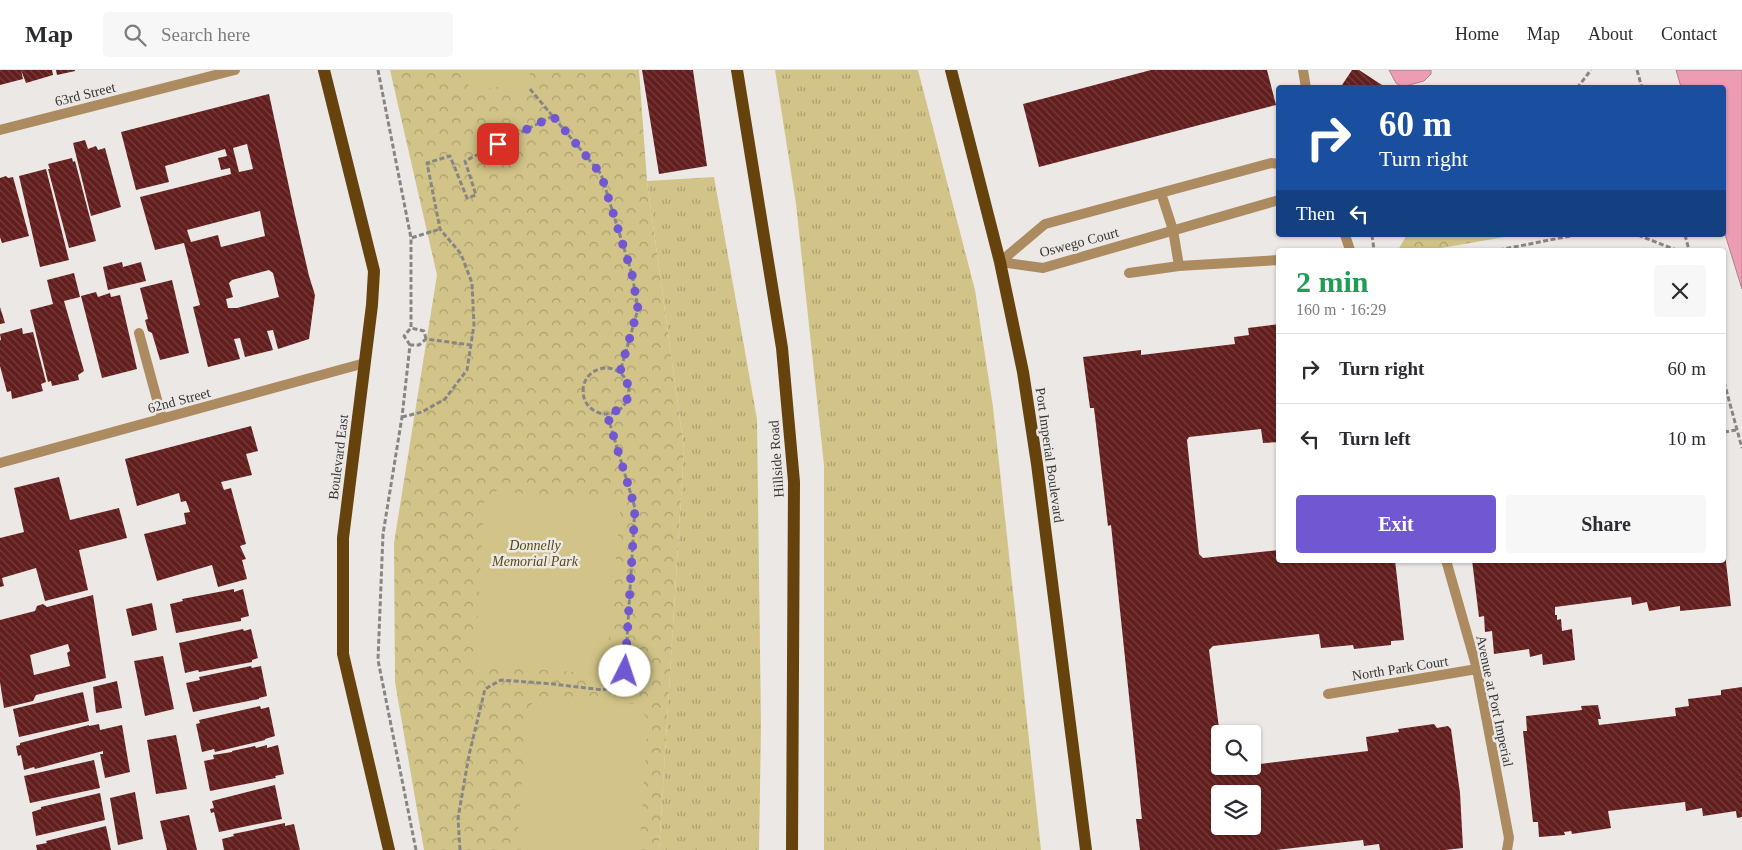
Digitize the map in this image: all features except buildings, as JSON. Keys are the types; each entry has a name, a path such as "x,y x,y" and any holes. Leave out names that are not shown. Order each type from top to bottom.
{"main road":[{"name":"Boulevard East","path":"324,70 374,271 372,304 343,538 343,654 389,850"},
{"name":"Hillside Road","path":"737,70 782,348 794,482 792,850"},
{"name":"Port Imperial Boulevard","path":"951,70 1000,262 1023,372 1037,464 1086,850"}],"street":[{"name":"63rd Street","path":"0,130 235,70"},
{"path":"1303,70 1306,85"},
{"name":"Oswego Court","path":"1000,262 1045,224 1271,163 1276,164"},
{"path":"1160,193 1173,230 1179,266"},
{"name":"Oswego Court","path":"1000,262 1043,268 1276,201"},
{"path":"1129,273 1179,266 1276,260"},
{"path":"139,333 162,418"},
{"name":"62nd Street","path":"0,463 365,363"},
{"name":"Avenue at Port Imperial","path":"1447,563 1476,669 1509,838 1507,850"},
{"name":"North Park Court","path":"1328,694 1476,669"}],"path":[{"path":"378,70 411,238 411,328 404,336 410,345 402,417 383,534 378,660 416,850"},
{"path":"1579,85 1591,70"},
{"path":"1637,70 1641,85"},
{"path":"530,89 601,174 632,274 638,309 620,372"},
{"path":"402,417 422,412 445,399 467,370 474,326 472,283 461,254 440,229 427,163 450,156 467,198 476,195 464,161 553,116"},
{"path":"411,238 440,229"},
{"path":"1508,248 1557,237"},
{"path":"1643,237 1671,248"},
{"path":"411,328 424,330 426,339"},
{"path":"410,345 419,345 426,339 471,345"},
{"path":"598,369 613,369 620,372 625,378 629,394 622,408 607,414 600,413 587,405 584,399 584,384 592,372 598,369"},
{"path":"1726,390 1742,448"},
{"path":"460,850 458,818 469,755 485,689 501,680 603,690 616,686 625,671 635,508 607,414"},
{"path":"1726,432 1736,430"}],"green space":[{"name":"Donnelly Memorial Park","path":"390,70 639,70 647,181 684,449 659,850 424,850 395,682 394,543 437,275"},
{"path":"465,70 529,70 532,84 528,96 502,86 470,92"},
{"path":"775,70 918,70 975,290 993,407 1041,850 824,850 824,465 796,204"},
{"path":"714,177 757,419 761,727 759,850 659,850 684,449 647,181"},
{"path":"1505,237 1441,248 1399,248 1405,238"},
{"path":"496,491 621,501 607,660 610,667 597,678 589,673 475,665 484,502"},
{"path":"537,698 635,704 648,719 640,841 631,850 527,850 527,842 517,841 528,708"}],"shaded area":[{"path":"1389,70 1431,70 1431,74 1424,81 1409,85 1399,85"},
{"path":"1676,70 1742,70 1742,289 1726,237 1726,85 1680,85"}],"route":[{"path":"498,144 553,116 601,174 632,274 638,309 620,372 625,378 629,394 622,408 607,414 635,508 625,671"}]}
